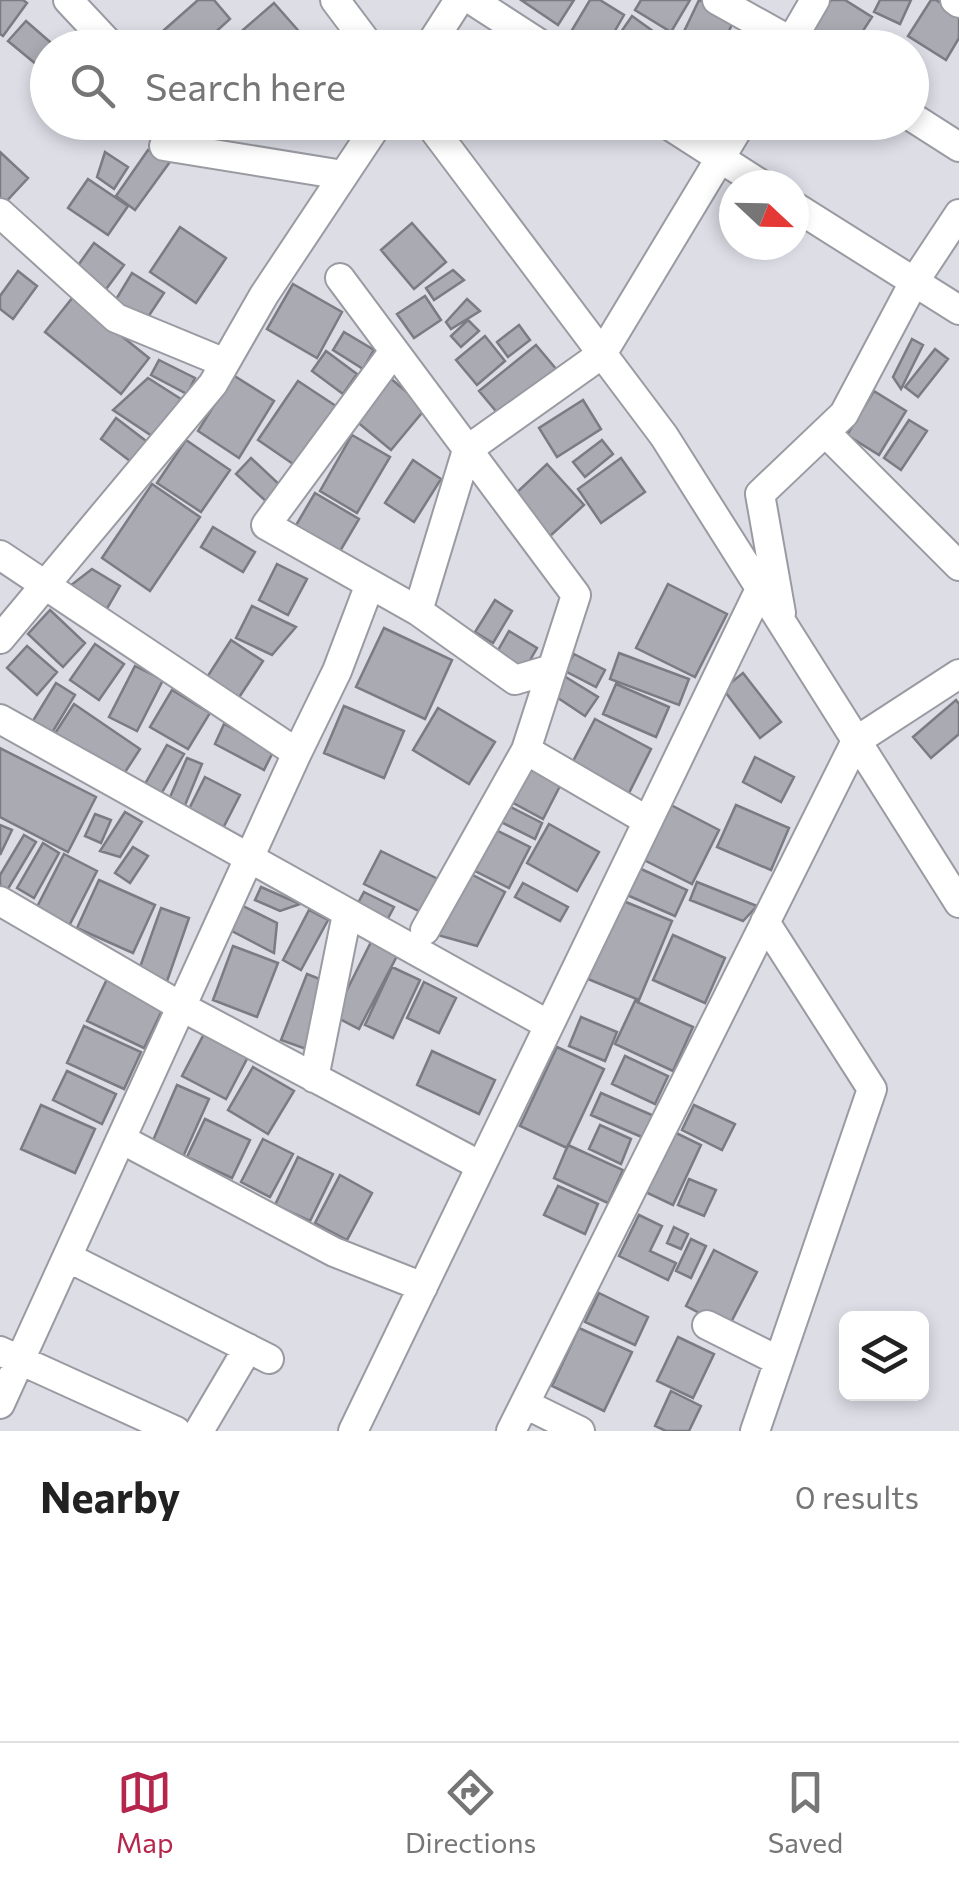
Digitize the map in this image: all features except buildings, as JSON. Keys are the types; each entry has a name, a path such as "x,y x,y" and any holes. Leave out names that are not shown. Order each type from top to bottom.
{"street":[{"path":"68,0 96,30"},
{"path":"335,0 358,30"},
{"path":"440,30 459,0"},
{"path":"472,0 518,30"},
{"path":"717,0 768,30"},
{"path":"801,30 816,0"},
{"path":"929,128 959,147"},
{"path":"0,639 213,384 264,295 366,140"},
{"path":"442,140 664,436 958,898"},
{"path":"692,140 739,170"},
{"path":"418,610 467,450 602,354 731,140"},
{"path":"164,146 344,175"},
{"path":"0,213 116,318 225,363"},
{"path":"784,626 760,494 844,414 914,282 959,214"},
{"path":"809,216 959,310"},
{"path":"340,278 576,596 526,750 425,930"},
{"path":"394,351 266,525 418,610 515,680 548,680"},
{"path":"824,432 959,566"},
{"path":"0,555 297,754"},
{"path":"0,1404 10,1356 67,1257 337,670 370,584"},
{"path":"353,1431 760,589"},
{"path":"511,1431 856,740 959,674"},
{"path":"0,719 550,1025"},
{"path":"526,750 648,822"},
{"path":"0,901 182,1007 481,1166"},
{"path":"314,1078 347,914"},
{"path":"755,1431 872,1089 765,922"},
{"path":"121,1139 334,1252 423,1287"},
{"path":"67,1257 259,1353 198,1431"},
{"path":"707,1325 779,1361"},
{"path":"10,1356 176,1431"},
{"path":"525,1404 580,1431"}]}
